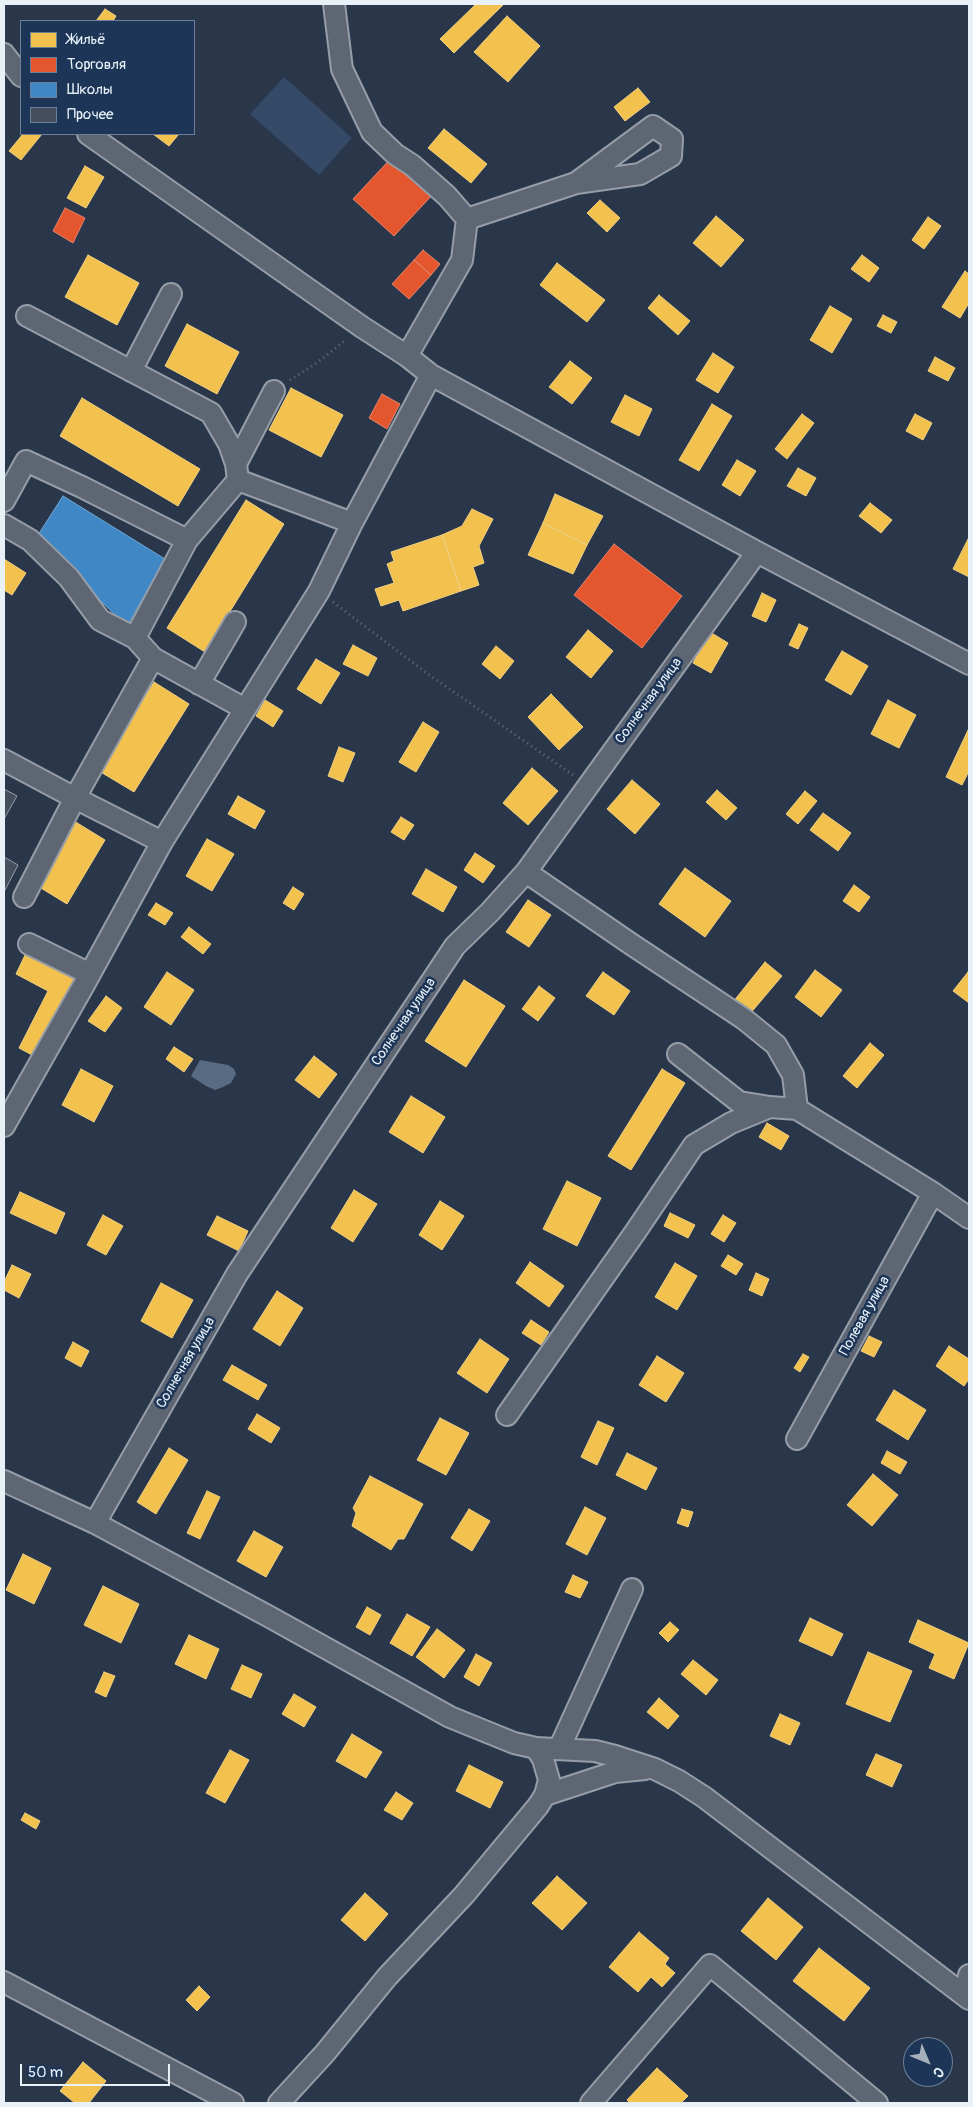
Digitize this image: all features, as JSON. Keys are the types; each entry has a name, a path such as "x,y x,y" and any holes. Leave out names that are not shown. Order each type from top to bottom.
{"street":[{"path":"334,4 342,69 372,132 395,154 447,196 467,219 462,260 407,356"},
{"path":"4,54 20,75"},
{"path":"89,135 432,375 756,552 969,664"},
{"path":"467,219 576,183"},
{"path":"131,371 171,294"},
{"path":"27,316 210,414 229,444 237,472"},
{"path":"5,1117 90,974 162,842 319,591 352,523 432,375"},
{"path":"135,638 187,540 237,472 274,391"},
{"path":"4,501 26,461 187,540"},
{"path":"237,472 352,523"},
{"path":"4,524 30,540 69,578 100,620 135,638 153,658 245,709"},
{"name":"Солнечная улица","path":"95,1523 237,1274 455,946 490,912 526,872 756,552"},
{"path":"199,684 235,622"},
{"path":"24,897 74,798 153,658"},
{"path":"4,760 162,842"},
{"path":"526,872 744,1019 776,1045 793,1075 797,1109"},
{"path":"29,944 90,974"},
{"path":"678,1054 739,1102 797,1109 933,1193 969,1218"},
{"path":"507,1415 636,1232 694,1144 732,1123 770,1107"},
{"name":"Полевая улица","path":"797,1439 933,1193"},
{"path":"4,1481 95,1523 450,1717 514,1743 536,1748 595,1752 655,1769 704,1797 967,1997"},
{"path":"559,1749 632,1589"},
{"path":"279,2103 325,2053 387,1976 464,1895 545,1795 549,1780 544,1758 536,1748"},
{"path":"545,1795 616,1772 655,1769"},
{"path":"591,2103 710,1965 874,2102"},
{"path":"967,1997 969,1975"},
{"path":"4,1982 219,2100"}],"path":[{"path":"274,391 314,365 362,327"},
{"path":"319,591 428,674 588,786"}],"shaded area":[{"path":"284,77 352,138 319,175 250,114"},
{"path":"200,1060 228,1065 234,1069 236,1074 231,1083 215,1090 191,1076"}],"building: Жильё":[{"path":"476,4 503,5 454,53 440,39"},
{"path":"105,9 116,16 114,20 97,20"},
{"path":"507,16 540,46 508,82 474,52"},
{"path":"638,88 650,102 625,121 614,107"},
{"path":"444,129 487,164 471,183 428,148"},
{"path":"22,135 41,135 21,160 9,151"},
{"path":"154,135 178,135 169,146"},
{"path":"85,166 104,177 86,208 67,198"},
{"path":"600,200 620,218 607,232 587,213"},
{"path":"716,216 744,240 721,267 693,243"},
{"path":"928,217 941,226 924,249 912,240"},
{"path":"88,255 139,283 117,325 65,297"},
{"path":"862,255 879,268 869,282 851,269"},
{"path":"557,263 605,300 587,322 540,285"},
{"path":"965,271 969,274 969,303 960,318 942,307"},
{"path":"659,295 690,321 678,335 648,308"},
{"path":"830,306 852,319 832,353 810,340"},
{"path":"883,315 897,322 891,333 877,326"},
{"path":"187,324 239,352 217,394 165,366"},
{"path":"713,353 734,367 718,393 696,380"},
{"path":"935,357 955,368 948,381 928,371"},
{"path":"570,361 592,378 572,404 549,387"},
{"path":"291,388 343,415 321,457 269,430"},
{"path":"625,395 652,409 639,436 611,422"},
{"path":"82,398 200,469 178,506 60,436"},
{"path":"712,404 732,416 699,471 679,460"},
{"path":"802,414 814,423 787,459 775,449"},
{"path":"915,414 932,423 923,440 906,431"},
{"path":"737,460 756,471 740,496 722,485"},
{"path":"798,468 816,478 806,496 787,486"},
{"path":"555,494 603,516 587,545 543,523"},
{"path":"246,500 284,524 205,652 167,628"},
{"path":"870,503 892,520 881,533 859,516"},
{"path":"472,509 493,519 479,546 484,563 473,567 479,585 461,591 442,535 462,526"},
{"path":"543,523 587,545 573,574 528,555"},
{"path":"442,535 461,591 403,611 399,600 381,606 375,589 394,583 387,564 394,561 391,552"},
{"path":"969,537 969,577 953,569"},
{"path":"4,559 26,573 12,595 4,590"},
{"path":"762,593 776,600 766,622 752,616"},
{"path":"799,624 808,628 798,649 789,645"},
{"path":"588,630 613,651 591,678 566,657"},
{"path":"710,632 728,643 711,673 693,663"},
{"path":"353,645 377,658 368,676 343,664"},
{"path":"496,646 514,661 500,679 482,664"},
{"path":"842,651 868,666 851,695 825,680"},
{"path":"316,659 340,673 321,704 297,689"},
{"path":"154,682 189,704 134,792 99,771"},
{"path":"551,694 583,727 559,750 528,717"},
{"path":"265,700 283,711 273,727 256,716"},
{"path":"888,700 916,715 899,748 871,734"},
{"path":"423,722 439,732 416,772 399,762"},
{"path":"969,728 969,771 962,785 946,777"},
{"path":"339,747 355,753 343,782 328,776"},
{"path":"532,768 558,791 528,825 503,803"},
{"path":"632,780 660,804 635,834 607,809"},
{"path":"717,790 737,808 726,820 706,802"},
{"path":"805,791 817,801 798,824 786,814"},
{"path":"238,796 265,811 255,829 228,814"},
{"path":"823,813 851,833 838,851 810,830"},
{"path":"401,817 414,825 404,840 391,832"},
{"path":"74,821 105,840 67,904 36,885"},
{"path":"207,839 234,854 212,891 186,876"},
{"path":"475,853 495,866 483,883 464,870"},
{"path":"685,868 731,901 705,937 659,904"},
{"path":"426,869 457,887 443,912 412,894"},
{"path":"854,885 870,897 859,912 843,901"},
{"path":"293,887 304,894 294,910 283,903"},
{"path":"528,900 551,915 529,947 506,932"},
{"path":"156,903 173,913 165,925 148,915"},
{"path":"189,927 211,944 203,954 181,937"},
{"path":"26,953 75,979 34,1056 19,1048 48,991 16,974"},
{"path":"765,962 782,976 749,1015 733,1002"},
{"path":"815,970 842,990 821,1017 795,997"},
{"path":"167,972 194,990 171,1025 144,1007"},
{"path":"603,972 630,991 614,1015 586,996"},
{"path":"969,973 969,1003 953,991"},
{"path":"464,980 505,1006 466,1067 425,1041"},
{"path":"539,986 555,998 538,1021 522,1009"},
{"path":"106,996 122,1008 105,1032 88,1021"},
{"path":"870,1043 884,1055 857,1088 843,1076"},
{"path":"174,1047 193,1059 184,1072 166,1059"},
{"path":"314,1056 337,1074 319,1098 295,1080"},
{"path":"81,1069 113,1086 94,1122 62,1105"},
{"path":"662,1069 685,1083 631,1170 608,1156"},
{"path":"411,1096 445,1117 423,1153 389,1132"},
{"path":"767,1123 789,1136 781,1150 759,1137"},
{"path":"567,1181 601,1198 577,1246 543,1229"},
{"path":"354,1190 377,1204 353,1242 331,1228"},
{"path":"20,1192 65,1213 56,1234 10,1213"},
{"path":"440,1201 464,1216 442,1250 419,1235"},
{"path":"670,1213 695,1225 688,1238 664,1226"},
{"path":"103,1215 123,1226 106,1255 87,1245"},
{"path":"723,1215 736,1223 724,1242 711,1234"},
{"path":"217,1216 248,1231 239,1251 207,1235"},
{"path":"728,1255 743,1264 736,1275 721,1266"},
{"path":"530,1262 564,1286 549,1307 516,1283"},
{"path":"675,1263 697,1276 677,1310 655,1297"},
{"path":"12,1265 31,1274 19,1298 4,1290 4,1282"},
{"path":"756,1273 769,1279 762,1296 749,1290"},
{"path":"161,1283 193,1300 172,1338 141,1321"},
{"path":"277,1291 303,1308 280,1346 253,1329"},
{"path":"531,1320 549,1332 541,1345 522,1333"},
{"path":"869,1336 882,1342 874,1357 861,1351"},
{"path":"480,1339 509,1359 487,1393 457,1373"},
{"path":"73,1342 89,1351 81,1367 65,1358"},
{"path":"949,1346 969,1359 969,1379 964,1386 936,1366"},
{"path":"803,1354 809,1357 800,1372 794,1368"},
{"path":"657,1356 684,1373 666,1402 639,1385"},
{"path":"232,1365 267,1385 258,1400 223,1380"},
{"path":"894,1390 926,1410 908,1440 876,1420"},
{"path":"257,1414 280,1428 271,1443 248,1429"},
{"path":"440,1418 469,1433 446,1475 417,1460"},
{"path":"598,1421 614,1428 597,1465 581,1457"},
{"path":"169,1448 188,1460 156,1514 137,1502"},
{"path":"887,1451 907,1462 900,1474 881,1463"},
{"path":"627,1453 657,1468 646,1490 616,1475"},
{"path":"873,1474 898,1495 872,1526 847,1505"},
{"path":"370,1476 423,1504 404,1539 398,1539 391,1550 352,1526 356,1513 353,1508"},
{"path":"207,1491 220,1497 200,1539 187,1533"},
{"path":"585,1507 606,1518 587,1555 566,1544"},
{"path":"469,1509 490,1521 472,1551 451,1538"},
{"path":"682,1509 693,1512 688,1527 677,1523"},
{"path":"254,1531 283,1547 266,1577 237,1561"},
{"path":"23,1554 51,1568 34,1604 6,1590"},
{"path":"573,1575 588,1582 580,1598 565,1592"},
{"path":"103,1586 139,1604 121,1643 84,1625"},
{"path":"367,1607 381,1615 370,1635 356,1627"},
{"path":"407,1614 430,1627 412,1656 390,1643"},
{"path":"810,1618 843,1634 832,1656 799,1641"},
{"path":"918,1620 969,1643 954,1679 929,1668 935,1654 909,1642"},
{"path":"670,1622 679,1630 668,1642 659,1633"},
{"path":"437,1629 465,1650 444,1678 416,1657"},
{"path":"189,1635 219,1649 206,1679 175,1664"},
{"path":"868,1652 912,1671 890,1722 846,1704"},
{"path":"476,1654 492,1663 479,1686 464,1677"},
{"path":"693,1660 718,1680 706,1695 681,1674"},
{"path":"242,1665 262,1674 251,1698 231,1689"},
{"path":"104,1672 115,1676 106,1697 95,1692"},
{"path":"294,1694 316,1707 304,1727 282,1714"},
{"path":"659,1698 679,1716 668,1729 647,1712"},
{"path":"780,1714 800,1723 790,1745 770,1736"},
{"path":"352,1734 382,1752 366,1778 336,1761"},
{"path":"230,1750 249,1760 225,1803 206,1793"},
{"path":"876,1754 902,1765 892,1787 866,1775"},
{"path":"469,1765 503,1782 490,1808 456,1791"},
{"path":"396,1792 413,1803 402,1820 384,1810"},
{"path":"25,1813 40,1821 36,1829 21,1820"},
{"path":"557,1876 587,1903 562,1930 532,1903"},
{"path":"365,1893 388,1914 365,1941 341,1920"},
{"path":"768,1898 803,1927 776,1960 741,1931"},
{"path":"639,1932 669,1958 665,1964 675,1973 662,1987 651,1977 638,1992 609,1967"},
{"path":"819,1948 870,1988 844,2021 793,1981"},
{"path":"199,1986 210,1997 197,2011 186,2000"},
{"path":"83,2062 106,2081 89,2103 75,2103 60,2091"},
{"path":"657,2068 688,2096 681,2103 630,2103 627,2100"}],"building: Торговля":[{"path":"395,154 436,191 394,236 353,199"},
{"path":"65,208 85,218 73,243 53,231"},
{"path":"423,250 440,264 431,275 414,260"},
{"path":"414,260 431,275 409,299 392,284"},
{"path":"382,394 400,404 387,429 369,418"},
{"path":"614,544 682,596 642,648 574,595"}],"building: Школы":[{"path":"63,496 165,559 127,626 83,584 38,535"}],"building: Прочее":[{"path":"4,789 17,796 4,819"},
{"path":"4,857 18,865 4,892"}]}
